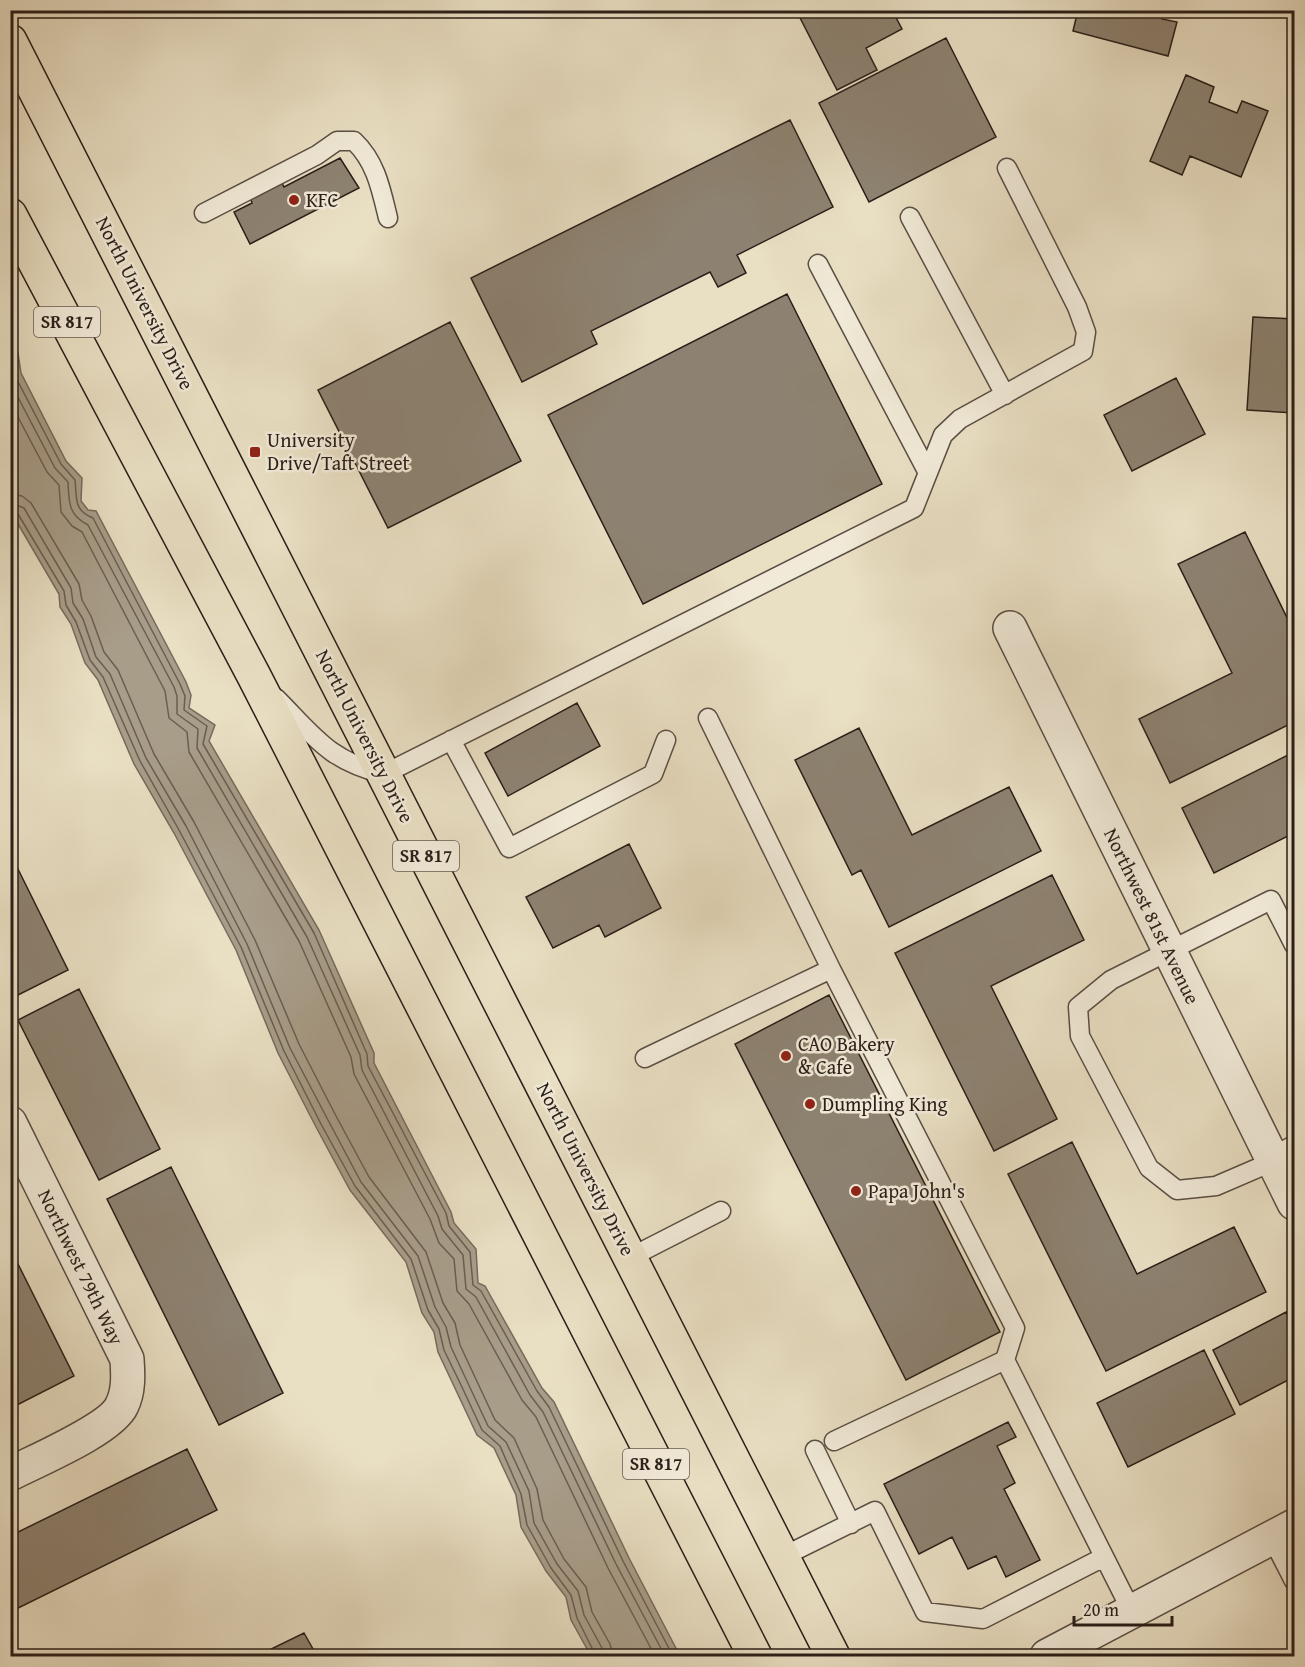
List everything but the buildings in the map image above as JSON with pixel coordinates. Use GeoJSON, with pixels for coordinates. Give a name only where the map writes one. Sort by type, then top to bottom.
{"type":"FeatureCollection","features":[{"type":"Feature","properties":{"kind":"main road","name":"North University Drive"},"geometry":{"type":"LineString","coordinates":[[10,41],[833,1656]]}},
{"type":"Feature","properties":{"kind":"main road","name":"SR 817"},"geometry":{"type":"LineString","coordinates":[[13,226],[254,676],[755,1656]]}},
{"type":"Feature","properties":{"kind":"street","name":"Northwest 81st Avenue"},"geometry":{"type":"LineString","coordinates":[[1010,628],[1169,949],[1280,1154],[1294,1203]]}},
{"type":"Feature","properties":{"kind":"street","name":"Northwest 79th Way"},"geometry":{"type":"LineString","coordinates":[[10,1474],[99,1429],[122,1407],[129,1380],[127,1359],[12,1129]]}},
{"type":"Feature","properties":{"kind":"street"},"geometry":{"type":"LineString","coordinates":[[1047,1656],[1283,1532]]}},
{"type":"Feature","properties":{"kind":"lane"},"geometry":{"type":"LineString","coordinates":[[204,213],[317,155],[337,141],[354,141],[368,155],[380,182],[388,218]]}},
{"type":"Feature","properties":{"kind":"lane"},"geometry":{"type":"LineString","coordinates":[[254,676],[331,754],[360,768],[384,774],[914,508],[943,435],[960,419],[1083,351],[1086,332],[1077,307],[1007,168]]}},
{"type":"Feature","properties":{"kind":"lane"},"geometry":{"type":"LineString","coordinates":[[910,217],[1005,395]]}},
{"type":"Feature","properties":{"kind":"lane"},"geometry":{"type":"LineString","coordinates":[[818,264],[927,471]]}},
{"type":"Feature","properties":{"kind":"lane"},"geometry":{"type":"LineString","coordinates":[[708,718],[831,969],[1015,1328],[1005,1360],[1132,1612]]}},
{"type":"Feature","properties":{"kind":"lane"},"geometry":{"type":"LineString","coordinates":[[452,740],[509,848],[653,774],[666,740]]}},
{"type":"Feature","properties":{"kind":"lane"},"geometry":{"type":"LineString","coordinates":[[1280,1154],[1216,1186],[1177,1190],[1149,1168],[1080,1036],[1078,1006],[1111,980],[1271,900],[1294,945]]}},
{"type":"Feature","properties":{"kind":"lane"},"geometry":{"type":"LineString","coordinates":[[645,1058],[831,969]]}},
{"type":"Feature","properties":{"kind":"lane"},"geometry":{"type":"LineString","coordinates":[[631,1257],[721,1211]]}},
{"type":"Feature","properties":{"kind":"lane"},"geometry":{"type":"LineString","coordinates":[[834,1441],[1005,1360]]}},
{"type":"Feature","properties":{"kind":"lane"},"geometry":{"type":"LineString","coordinates":[[815,1450],[851,1524]]}},
{"type":"Feature","properties":{"kind":"lane"},"geometry":{"type":"LineString","coordinates":[[782,1557],[875,1511],[925,1612],[983,1619],[1104,1557]]}},
{"type":"Feature","properties":{"kind":"lane"},"geometry":{"type":"LineString","coordinates":[[1283,1532],[1294,1581]]}},
{"type":"Feature","properties":{"kind":"water"},"geometry":{"type":"Polygon","coordinates":[[[11,351],[18,353],[21,373],[66,461],[82,478],[81,501],[88,510],[96,511],[186,682],[191,695],[189,708],[215,725],[209,741],[319,930],[374,1053],[374,1063],[451,1212],[454,1223],[476,1249],[478,1283],[485,1286],[542,1388],[554,1402],[629,1558],[680,1656],[591,1656],[571,1620],[566,1597],[546,1571],[521,1527],[516,1495],[494,1448],[477,1435],[438,1352],[434,1332],[422,1313],[406,1262],[350,1190],[278,1053],[236,950],[174,833],[134,764],[98,680],[85,663],[71,624],[60,607],[59,594],[11,512],[11,351]]]}},
{"type":"Feature","properties":{"kind":"place","name":"KFC"},"geometry":{"type":"Point","coordinates":[294,200]}},
{"type":"Feature","properties":{"kind":"place","name":"University Drive/Taft Street"},"geometry":{"type":"Point","coordinates":[255,452]}},
{"type":"Feature","properties":{"kind":"place","name":"CAO Bakery & Cafe"},"geometry":{"type":"Point","coordinates":[786,1056]}},
{"type":"Feature","properties":{"kind":"place","name":"Dumpling King"},"geometry":{"type":"Point","coordinates":[810,1104]}},
{"type":"Feature","properties":{"kind":"place","name":"Papa John's"},"geometry":{"type":"Point","coordinates":[856,1191]}}]}
